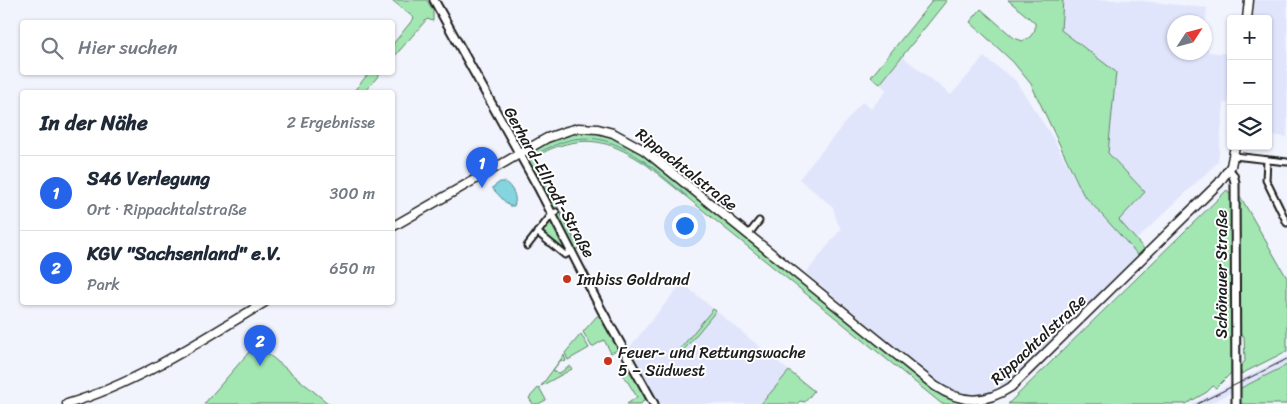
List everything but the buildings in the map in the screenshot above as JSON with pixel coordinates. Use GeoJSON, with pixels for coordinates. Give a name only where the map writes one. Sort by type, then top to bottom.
{"type":"FeatureCollection","features":[{"type":"Feature","properties":{"kind":"main road"},"geometry":{"type":"LineString","coordinates":[[1247,15],[1249,0]]}},
{"type":"Feature","properties":{"kind":"main road","name":"Rippachtalstraße"},"geometry":{"type":"LineString","coordinates":[[395,225],[547,138],[578,128],[598,129],[614,133],[644,150],[935,386],[957,398],[978,403],[995,397],[1011,387],[1229,170]]}},
{"type":"Feature","properties":{"kind":"main road"},"geometry":{"type":"LineString","coordinates":[[1229,170],[1235,150]]}},
{"type":"Feature","properties":{"kind":"main road"},"geometry":{"type":"LineString","coordinates":[[67,404],[110,389],[150,370],[261,305]]}},
{"type":"Feature","properties":{"kind":"street","name":"Gerhard-Ellrodt-Straße"},"geometry":{"type":"LineString","coordinates":[[434,0],[554,213],[601,309],[654,404]]}},
{"type":"Feature","properties":{"kind":"street"},"geometry":{"type":"LineString","coordinates":[[1234,156],[1287,162]]}},
{"type":"Feature","properties":{"kind":"street"},"geometry":{"type":"LineString","coordinates":[[1267,160],[1266,180],[1286,219]]}},
{"type":"Feature","properties":{"kind":"street","name":"Schönauer Straße"},"geometry":{"type":"LineString","coordinates":[[1229,170],[1235,182],[1236,404]]}},
{"type":"Feature","properties":{"kind":"street"},"geometry":{"type":"LineString","coordinates":[[527,246],[554,213]]}},
{"type":"Feature","properties":{"kind":"street"},"geometry":{"type":"LineString","coordinates":[[748,234],[759,221]]}},
{"type":"Feature","properties":{"kind":"street"},"geometry":{"type":"LineString","coordinates":[[538,232],[565,255],[572,251]]}},
{"type":"Feature","properties":{"kind":"shaded area"},"geometry":{"type":"Polygon","coordinates":[[[1063,0],[1133,0],[1207,8],[1206,15],[1167,15],[1167,60],[1212,60],[1212,52],[1227,54],[1227,103],[1224,103],[1218,162],[1136,240],[1119,220],[1144,191],[1108,153],[1116,72],[1061,30],[1063,0]]]}},
{"type":"Feature","properties":{"kind":"shaded area"},"geometry":{"type":"Polygon","coordinates":[[[1254,0],[1287,0],[1287,137],[1272,135],[1272,15],[1253,15],[1254,0]]]}},
{"type":"Feature","properties":{"kind":"shaded area"},"geometry":{"type":"Polygon","coordinates":[[[903,57],[951,95],[984,57],[1015,80],[1053,138],[1083,194],[1139,256],[1020,375],[1003,386],[976,396],[959,393],[944,387],[806,273],[841,229],[833,207],[799,179],[862,102],[871,109],[887,90],[880,84],[903,57]]]}},
{"type":"Feature","properties":{"kind":"shaded area"},"geometry":{"type":"Polygon","coordinates":[[[682,283],[789,371],[761,404],[659,404],[629,348],[682,283]]]}},
{"type":"Feature","properties":{"kind":"shaded area"},"geometry":{"type":"Polygon","coordinates":[[[1287,356],[1287,365],[1239,389],[1239,380],[1287,356]]]}},
{"type":"Feature","properties":{"kind":"shaded area"},"geometry":{"type":"Polygon","coordinates":[[[1233,383],[1234,391],[1209,404],[1191,404],[1233,383]]]}},
{"type":"Feature","properties":{"kind":"green space"},"geometry":{"type":"Polygon","coordinates":[[[392,0],[427,0],[433,11],[433,21],[427,19],[395,56],[395,42],[414,18],[392,0]]]}},
{"type":"Feature","properties":{"kind":"green space"},"geometry":{"type":"Polygon","coordinates":[[[933,0],[947,0],[880,84],[871,77],[933,0]]]}},
{"type":"Feature","properties":{"kind":"green space"},"geometry":{"type":"Polygon","coordinates":[[[1008,0],[1063,0],[1061,30],[1116,72],[1108,153],[1145,192],[1119,220],[1145,250],[1139,256],[1083,194],[1031,84],[1013,62],[970,22],[981,9],[1014,38],[1023,41],[1030,37],[1035,30],[1035,23],[1008,0]]]}},
{"type":"Feature","properties":{"kind":"green space"},"geometry":{"type":"Polygon","coordinates":[[[367,75],[379,75],[366,90],[355,90],[367,75]]]}},
{"type":"Feature","properties":{"kind":"green space"},"geometry":{"type":"Polygon","coordinates":[[[582,131],[608,136],[623,142],[646,156],[945,396],[964,404],[942,404],[647,165],[613,146],[591,141],[567,144],[545,152],[534,161],[579,248],[575,251],[550,207],[529,163],[534,150],[557,137],[582,131]]]}},
{"type":"Feature","properties":{"kind":"green space"},"geometry":{"type":"Polygon","coordinates":[[[1227,190],[1231,195],[1231,225],[1227,228],[1231,233],[1234,370],[1216,388],[1213,386],[1207,392],[1186,404],[1008,404],[1227,190]]]}},
{"type":"Feature","properties":{"kind":"green space"},"geometry":{"type":"Polygon","coordinates":[[[1240,196],[1287,278],[1287,351],[1241,374],[1240,367],[1245,361],[1244,336],[1238,334],[1237,197],[1240,196]]]}},
{"type":"Feature","properties":{"kind":"green space"},"geometry":{"type":"Polygon","coordinates":[[[549,220],[565,248],[562,251],[540,232],[549,220]]]}},
{"type":"Feature","properties":{"kind":"green space"},"geometry":{"type":"Polygon","coordinates":[[[713,309],[716,311],[678,357],[675,355],[713,309]]]}},
{"type":"Feature","properties":{"kind":"green space"},"geometry":{"type":"Polygon","coordinates":[[[597,316],[600,316],[619,349],[611,353],[604,340],[592,347],[583,332],[597,316]]]}},
{"type":"Feature","properties":{"kind":"green space"},"geometry":{"type":"Polygon","coordinates":[[[581,334],[589,348],[568,360],[565,353],[581,334]]]}},
{"type":"Feature","properties":{"kind":"green space"},"geometry":{"type":"Polygon","coordinates":[[[256,344],[329,404],[204,404],[256,344]]]}},
{"type":"Feature","properties":{"kind":"green space"},"geometry":{"type":"Polygon","coordinates":[[[564,355],[566,361],[561,360],[553,370],[558,374],[570,366],[572,369],[541,386],[564,355]]]}},
{"type":"Feature","properties":{"kind":"green space"},"geometry":{"type":"Polygon","coordinates":[[[1287,365],[1287,404],[1239,404],[1239,389],[1287,365]]]}},
{"type":"Feature","properties":{"kind":"green space"},"geometry":{"type":"Polygon","coordinates":[[[628,371],[632,372],[646,397],[641,404],[627,404],[637,397],[623,374],[628,371]]]}},
{"type":"Feature","properties":{"kind":"green space"},"geometry":{"type":"Polygon","coordinates":[[[789,371],[814,391],[805,402],[800,401],[797,404],[761,404],[789,371]]]}},
{"type":"Feature","properties":{"kind":"green space"},"geometry":{"type":"Polygon","coordinates":[[[539,387],[546,400],[533,404],[529,398],[539,387]]]}},
{"type":"Feature","properties":{"kind":"water"},"geometry":{"type":"Polygon","coordinates":[[[500,182],[505,182],[512,189],[515,196],[514,206],[509,206],[493,189],[500,182]]]}},
{"type":"Feature","properties":{"kind":"waterway"},"geometry":{"type":"LineString","coordinates":[[574,240],[533,159],[540,152],[555,145],[575,139],[593,138],[610,142],[642,160],[687,196]]}},
{"type":"Feature","properties":{"kind":"railway"},"geometry":{"type":"LineString","coordinates":[[1197,404],[1287,359]]}},
{"type":"Feature","properties":{"kind":"place","name":"S46 Verlegung"},"geometry":{"type":"Point","coordinates":[482,188]}},
{"type":"Feature","properties":{"kind":"place","name":"Imbiss Goldrand"},"geometry":{"type":"Point","coordinates":[567,279]}},
{"type":"Feature","properties":{"kind":"place","name":"Feuer- und Rettungswache 5 – Südwest"},"geometry":{"type":"Point","coordinates":[608,361]}},
{"type":"Feature","properties":{"kind":"place","name":"KGV \"Sachsenland\" e.V."},"geometry":{"type":"Point","coordinates":[260,366]}}]}
